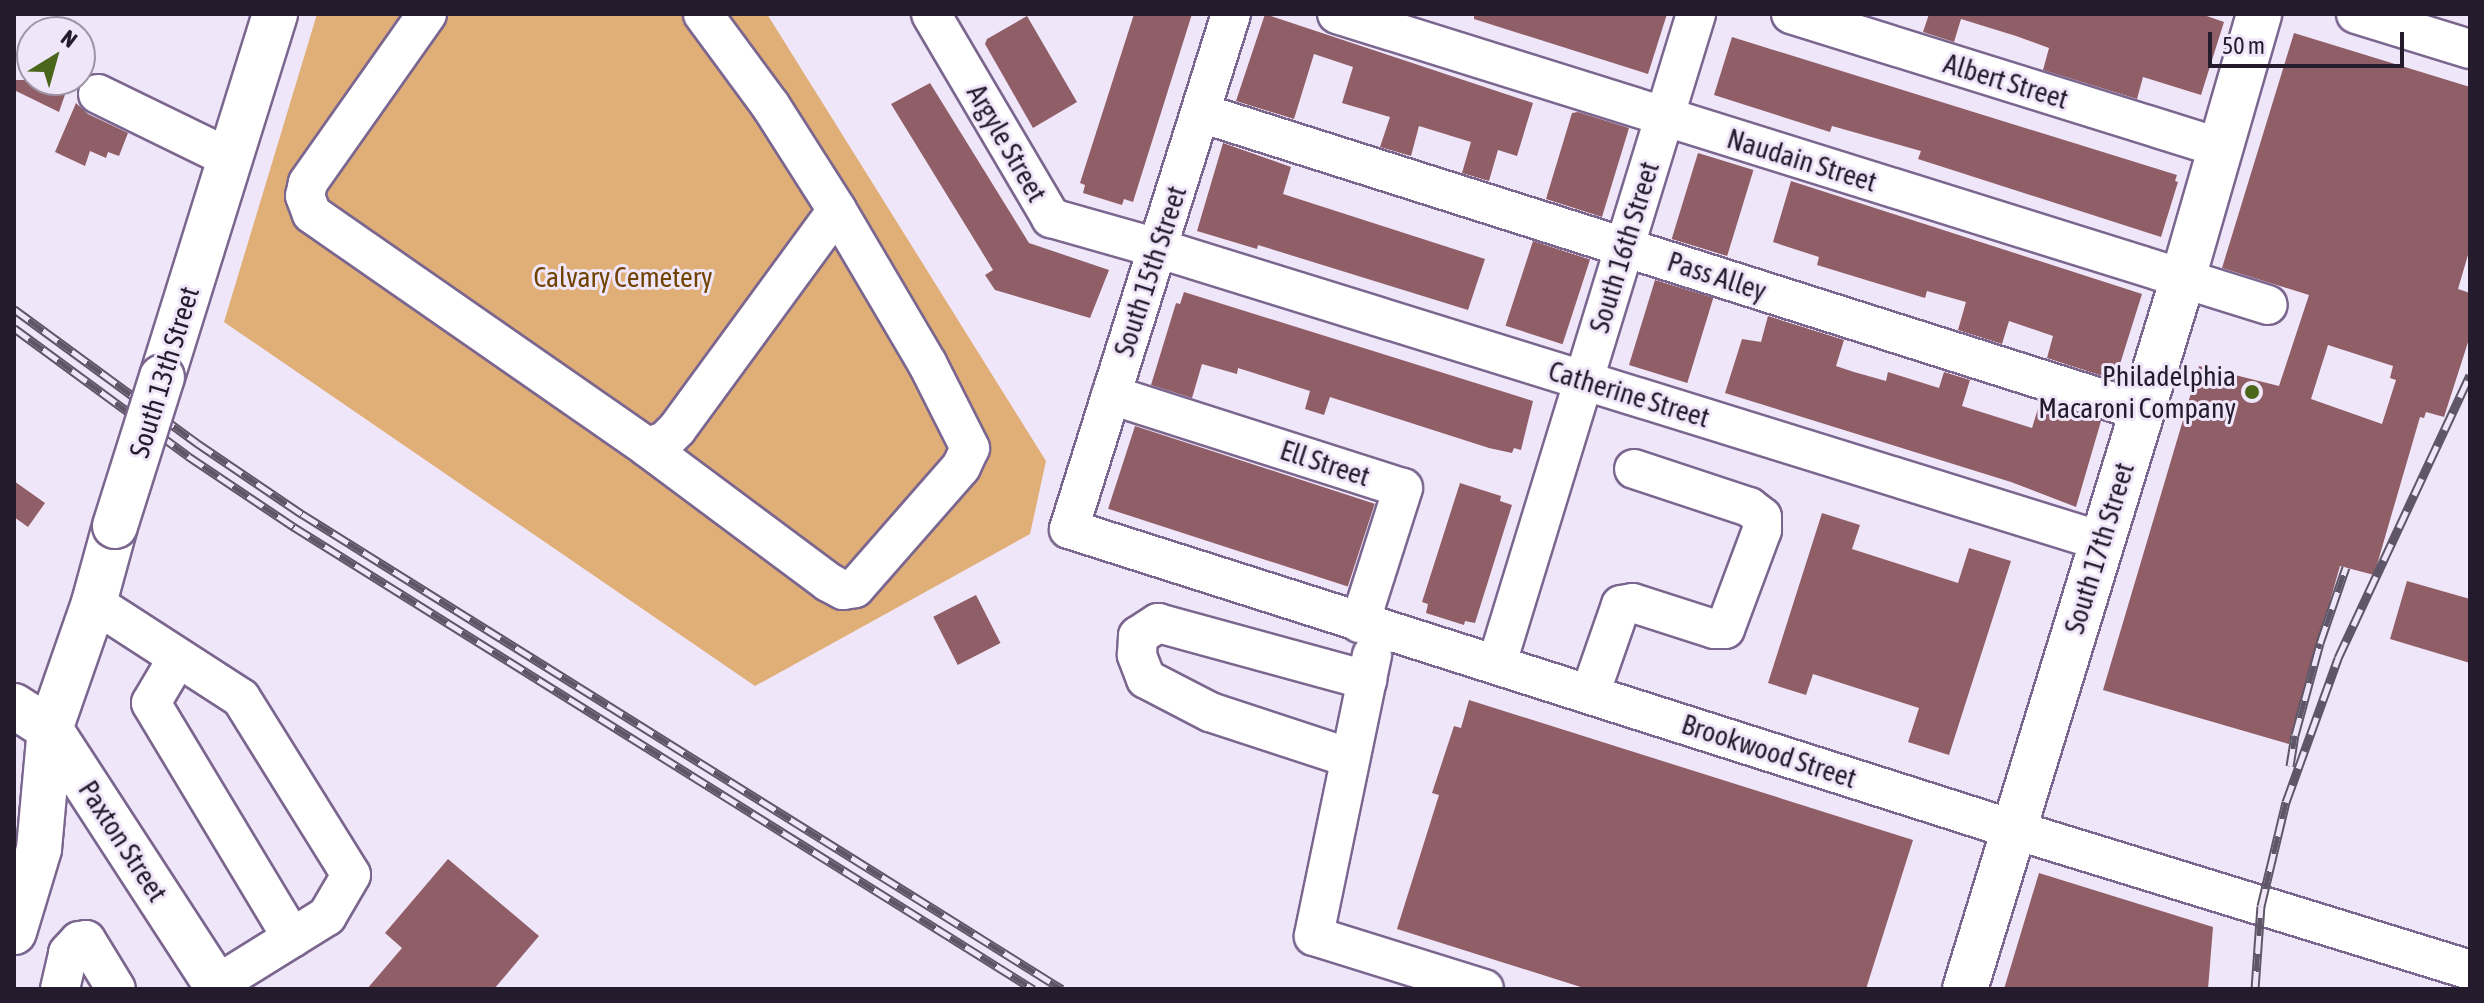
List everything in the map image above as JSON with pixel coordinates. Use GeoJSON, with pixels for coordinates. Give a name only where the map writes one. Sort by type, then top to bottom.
{"type":"FeatureCollection","features":[{"type":"Feature","properties":{"kind":"main road","name":"South 13th Street"},"geometry":{"type":"LineString","coordinates":[[14,824],[32,718],[94,603],[115,526],[275,14]]}},
{"type":"Feature","properties":{"kind":"main road","name":"South 17th Street"},"geometry":{"type":"LineString","coordinates":[[1965,989],[2183,278],[2259,14]]}},
{"type":"Feature","properties":{"kind":"main road","name":"South 13th Street"},"geometry":{"type":"LineString","coordinates":[[14,932],[39,849],[32,718]]}},
{"type":"Feature","properties":{"kind":"main road","name":"Paxton Street"},"geometry":{"type":"LineString","coordinates":[[32,718],[217,987]]}},
{"type":"Feature","properties":{"kind":"street"},"geometry":{"type":"LineString","coordinates":[[427,14],[308,183],[305,196],[308,209],[324,224],[647,447],[843,590],[860,584],[961,467],[970,453],[968,439],[837,210],[770,105],[703,14]]}},
{"type":"Feature","properties":{"kind":"street","name":"Argyle Street"},"geometry":{"type":"LineString","coordinates":[[931,14],[1051,218],[1157,248]]}},
{"type":"Feature","properties":{"kind":"street","name":"South 15th Street"},"geometry":{"type":"LineString","coordinates":[[1069,529],[1231,14]]}},
{"type":"Feature","properties":{"kind":"street","name":"Naudain Street"},"geometry":{"type":"LineString","coordinates":[[1337,14],[2268,305]]}},
{"type":"Feature","properties":{"kind":"street","name":"South 16th Street"},"geometry":{"type":"LineString","coordinates":[[1497,663],[1696,14]]}},
{"type":"Feature","properties":{"kind":"street","name":"Albert Street"},"geometry":{"type":"LineString","coordinates":[[1791,14],[2220,148]]}},
{"type":"Feature","properties":{"kind":"street"},"geometry":{"type":"LineString","coordinates":[[2356,14],[2424,24],[2470,49]]}},
{"type":"Feature","properties":{"kind":"street"},"geometry":{"type":"LineString","coordinates":[[98,94],[231,159]]}},
{"type":"Feature","properties":{"kind":"street","name":"Pass Alley"},"geometry":{"type":"LineString","coordinates":[[1201,113],[2141,411]]}},
{"type":"Feature","properties":{"kind":"street"},"geometry":{"type":"LineString","coordinates":[[647,447],[665,441],[677,429],[837,210]]}},
{"type":"Feature","properties":{"kind":"street","name":"Catherine Street"},"geometry":{"type":"LineString","coordinates":[[1157,248],[2101,541]]}},
{"type":"Feature","properties":{"kind":"street","name":"Ell Street"},"geometry":{"type":"LineString","coordinates":[[1111,395],[1403,488],[1369,626]]}},
{"type":"Feature","properties":{"kind":"street"},"geometry":{"type":"LineString","coordinates":[[1590,694],[1621,605],[1633,603],[1714,629],[1725,629],[1762,530],[1762,517],[1749,507],[1634,469]]}},
{"type":"Feature","properties":{"kind":"street","name":"Brookwood Street"},"geometry":{"type":"LineString","coordinates":[[1069,529],[2012,829],[2470,970]]}},
{"type":"Feature","properties":{"kind":"street"},"geometry":{"type":"LineString","coordinates":[[94,603],[241,698],[351,875],[327,916],[217,987]]}},
{"type":"Feature","properties":{"kind":"street"},"geometry":{"type":"LineString","coordinates":[[1350,758],[1210,712],[1146,679],[1137,655],[1138,636],[1158,623],[1367,680]]}},
{"type":"Feature","properties":{"kind":"street"},"geometry":{"type":"LineString","coordinates":[[1369,626],[1367,680],[1314,936],[1484,989]]}},
{"type":"Feature","properties":{"kind":"street"},"geometry":{"type":"LineString","coordinates":[[177,659],[151,703],[292,938]]}},
{"type":"Feature","properties":{"kind":"street"},"geometry":{"type":"LineString","coordinates":[[60,989],[68,953],[79,941],[86,940],[116,989]]}},
{"type":"Feature","properties":{"kind":"green space","name":"Calvary Cemetery"},"geometry":{"type":"Polygon","coordinates":[[[317,14],[767,14],[1046,461],[1030,534],[755,686],[224,322],[317,14]]]}},
{"type":"Feature","properties":{"kind":"building"},"geometry":{"type":"Polygon","coordinates":[[[1134,14],[1192,14],[1133,202],[1124,199],[1122,205],[1083,193],[1085,185],[1080,183],[1134,14]]]}},
{"type":"Feature","properties":{"kind":"building"},"geometry":{"type":"Polygon","coordinates":[[[1265,14],[1533,103],[1517,156],[1498,150],[1489,181],[1462,173],[1471,142],[1419,126],[1411,156],[1380,147],[1390,117],[1342,103],[1353,67],[1314,54],[1294,119],[1236,101],[1265,14]]]}},
{"type":"Feature","properties":{"kind":"building"},"geometry":{"type":"Polygon","coordinates":[[[1474,14],[1667,14],[1648,74],[1474,19],[1474,14]]]}},
{"type":"Feature","properties":{"kind":"building"},"geometry":{"type":"Polygon","coordinates":[[[1929,14],[2201,14],[2224,22],[2201,95],[2143,77],[2137,99],[2043,70],[2049,48],[2016,36],[1961,19],[1954,42],[1923,32],[1929,14]]]}},
{"type":"Feature","properties":{"kind":"building"},"geometry":{"type":"Polygon","coordinates":[[[1027,16],[1077,102],[1033,128],[985,44],[987,39],[1027,16]]]}},
{"type":"Feature","properties":{"kind":"building","name":"Philadelphia Macaroni Company"},"geometry":{"type":"Polygon","coordinates":[[[2294,33],[2470,87],[2470,248],[2458,289],[2470,293],[2470,336],[2444,417],[2426,412],[2424,418],[2420,417],[2374,575],[2340,566],[2289,744],[2103,690],[2199,366],[2279,386],[2309,295],[2222,268],[2294,33]],[[2328,345],[2311,399],[2382,424],[2396,380],[2390,378],[2393,366],[2328,345]]]}},
{"type":"Feature","properties":{"kind":"building"},"geometry":{"type":"Polygon","coordinates":[[[1732,37],[2177,175],[2175,181],[2178,182],[2161,237],[1918,159],[1921,151],[1832,126],[1830,132],[1714,95],[1732,37]]]}},
{"type":"Feature","properties":{"kind":"building"},"geometry":{"type":"Polygon","coordinates":[[[930,83],[1029,243],[1109,270],[1090,318],[995,290],[985,275],[993,270],[891,104],[930,83]]]}},
{"type":"Feature","properties":{"kind":"building"},"geometry":{"type":"Polygon","coordinates":[[[26,96],[64,96],[59,112],[26,96]]]}},
{"type":"Feature","properties":{"kind":"building"},"geometry":{"type":"Polygon","coordinates":[[[76,103],[88,114],[128,133],[119,156],[108,152],[106,158],[90,151],[85,166],[55,152],[76,103]]]}},
{"type":"Feature","properties":{"kind":"building"},"geometry":{"type":"Polygon","coordinates":[[[1578,112],[1629,128],[1602,217],[1546,199],[1572,113],[1578,112]]]}},
{"type":"Feature","properties":{"kind":"building"},"geometry":{"type":"Polygon","coordinates":[[[1223,143],[1291,167],[1283,194],[1485,259],[1468,310],[1258,245],[1257,249],[1197,231],[1223,143]]]}},
{"type":"Feature","properties":{"kind":"building"},"geometry":{"type":"Polygon","coordinates":[[[1698,153],[1753,170],[1727,256],[1672,239],[1698,153]]]}},
{"type":"Feature","properties":{"kind":"building"},"geometry":{"type":"Polygon","coordinates":[[[1791,181],[2142,294],[2115,380],[2047,358],[2053,336],[2009,321],[2002,344],[1958,330],[1966,302],[1927,291],[1925,298],[1817,265],[1819,257],[1773,242],[1791,181]]]}},
{"type":"Feature","properties":{"kind":"building"},"geometry":{"type":"Polygon","coordinates":[[[1533,241],[1590,260],[1563,344],[1505,326],[1533,241]]]}},
{"type":"Feature","properties":{"kind":"building"},"geometry":{"type":"Polygon","coordinates":[[[1655,280],[1713,298],[1687,383],[1629,365],[1655,280]]]}},
{"type":"Feature","properties":{"kind":"building"},"geometry":{"type":"Polygon","coordinates":[[[1184,292],[1533,401],[1521,450],[1514,448],[1512,453],[1489,448],[1330,397],[1324,415],[1305,409],[1310,391],[1238,368],[1237,374],[1202,364],[1192,398],[1151,385],[1176,303],[1180,304],[1184,292]]]}},
{"type":"Feature","properties":{"kind":"building"},"geometry":{"type":"Polygon","coordinates":[[[1768,316],[1844,340],[1836,366],[1854,372],[1886,381],[1888,372],[1939,388],[1944,372],[1970,380],[1962,406],[2032,428],[2040,402],[2101,421],[2076,507],[2011,482],[1725,393],[1742,339],[1761,342],[1768,316]]]}},
{"type":"Feature","properties":{"kind":"building"},"geometry":{"type":"Polygon","coordinates":[[[1135,426],[1375,504],[1348,587],[1108,509],[1135,426]]]}},
{"type":"Feature","properties":{"kind":"building"},"geometry":{"type":"Polygon","coordinates":[[[14,481],[45,503],[28,527],[14,517],[14,481]]]}},
{"type":"Feature","properties":{"kind":"building"},"geometry":{"type":"Polygon","coordinates":[[[1460,483],[1501,496],[1500,501],[1512,505],[1475,623],[1465,621],[1464,625],[1426,613],[1428,604],[1422,602],[1460,483]]]}},
{"type":"Feature","properties":{"kind":"building"},"geometry":{"type":"Polygon","coordinates":[[[1822,513],[1860,525],[1852,549],[1958,583],[1969,548],[2011,561],[1949,755],[1908,742],[1919,708],[1813,674],[1806,695],[1768,683],[1822,513]]]}},
{"type":"Feature","properties":{"kind":"building"},"geometry":{"type":"Polygon","coordinates":[[[2407,581],[2470,599],[2470,663],[2390,639],[2407,581]]]}},
{"type":"Feature","properties":{"kind":"building"},"geometry":{"type":"Polygon","coordinates":[[[976,595],[1001,643],[958,665],[933,617],[976,595]]]}},
{"type":"Feature","properties":{"kind":"building"},"geometry":{"type":"Polygon","coordinates":[[[1469,700],[1913,840],[1866,989],[1587,989],[1397,929],[1439,795],[1432,793],[1454,726],[1461,728],[1469,700]]]}},
{"type":"Feature","properties":{"kind":"building"},"geometry":{"type":"Polygon","coordinates":[[[448,859],[539,936],[494,989],[367,989],[402,948],[385,933],[448,859]]]}},
{"type":"Feature","properties":{"kind":"building"},"geometry":{"type":"Polygon","coordinates":[[[2039,873],[2213,927],[2208,989],[2004,989],[2039,873]]]}},
{"type":"Feature","properties":{"kind":"railway"},"geometry":{"type":"LineString","coordinates":[[14,309],[197,443],[302,514],[1062,989]]}},
{"type":"Feature","properties":{"kind":"railway"},"geometry":{"type":"LineString","coordinates":[[14,328],[188,456],[294,527],[1033,989]]}},
{"type":"Feature","properties":{"kind":"railway"},"geometry":{"type":"LineString","coordinates":[[2255,989],[2261,906],[2286,802],[2338,658],[2470,375]]}},
{"type":"Feature","properties":{"kind":"railway"},"geometry":{"type":"LineString","coordinates":[[2290,766],[2295,735],[2320,643],[2346,567]]}},
{"type":"Feature","properties":{"kind":"place","name":"Philadelphia Macaroni Company"},"geometry":{"type":"Point","coordinates":[2252,392]}}]}
